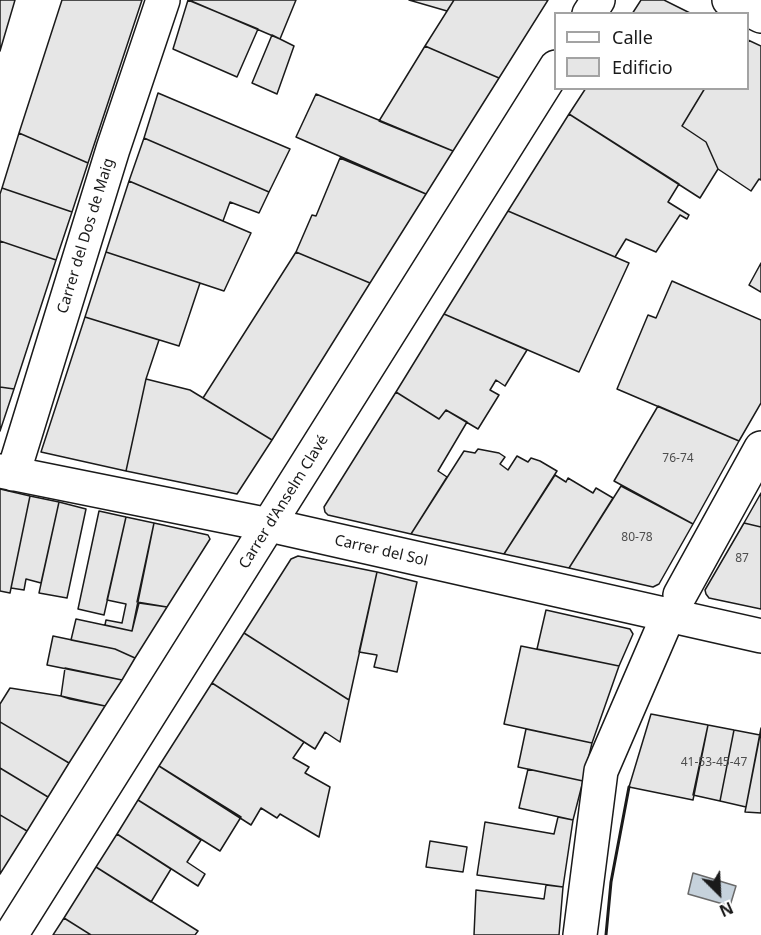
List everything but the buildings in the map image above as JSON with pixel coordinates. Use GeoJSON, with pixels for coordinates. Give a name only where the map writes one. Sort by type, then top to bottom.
{"type":"FeatureCollection","features":[{"type":"Feature","properties":{"kind":"street","name":"Carrer del Dos de Maig"},"geometry":{"type":"LineString","coordinates":[[6,472],[163,0]]}},
{"type":"Feature","properties":{"kind":"street"},"geometry":{"type":"LineString","coordinates":[[729,0],[761,16]]}},
{"type":"Feature","properties":{"kind":"street","name":"Carrer d'Anselm Clavé"},"geometry":{"type":"LineString","coordinates":[[10,935],[554,69]]}},
{"type":"Feature","properties":{"kind":"street"},"geometry":{"type":"LineString","coordinates":[[580,935],[601,771],[674,605],[761,448]]}},
{"type":"Feature","properties":{"kind":"street","name":"Carrer del Sol"},"geometry":{"type":"LineString","coordinates":[[6,472],[674,605],[761,636]]}},
{"type":"Feature","properties":{"kind":"shaded area"},"geometry":{"type":"Polygon","coordinates":[[[693,873],[736,886],[730,906],[688,894],[693,873]]]}},
{"type":"Feature","properties":{"kind":"wall"},"geometry":{"type":"LineString","coordinates":[[606,935],[611,882],[629,787]]}}]}
